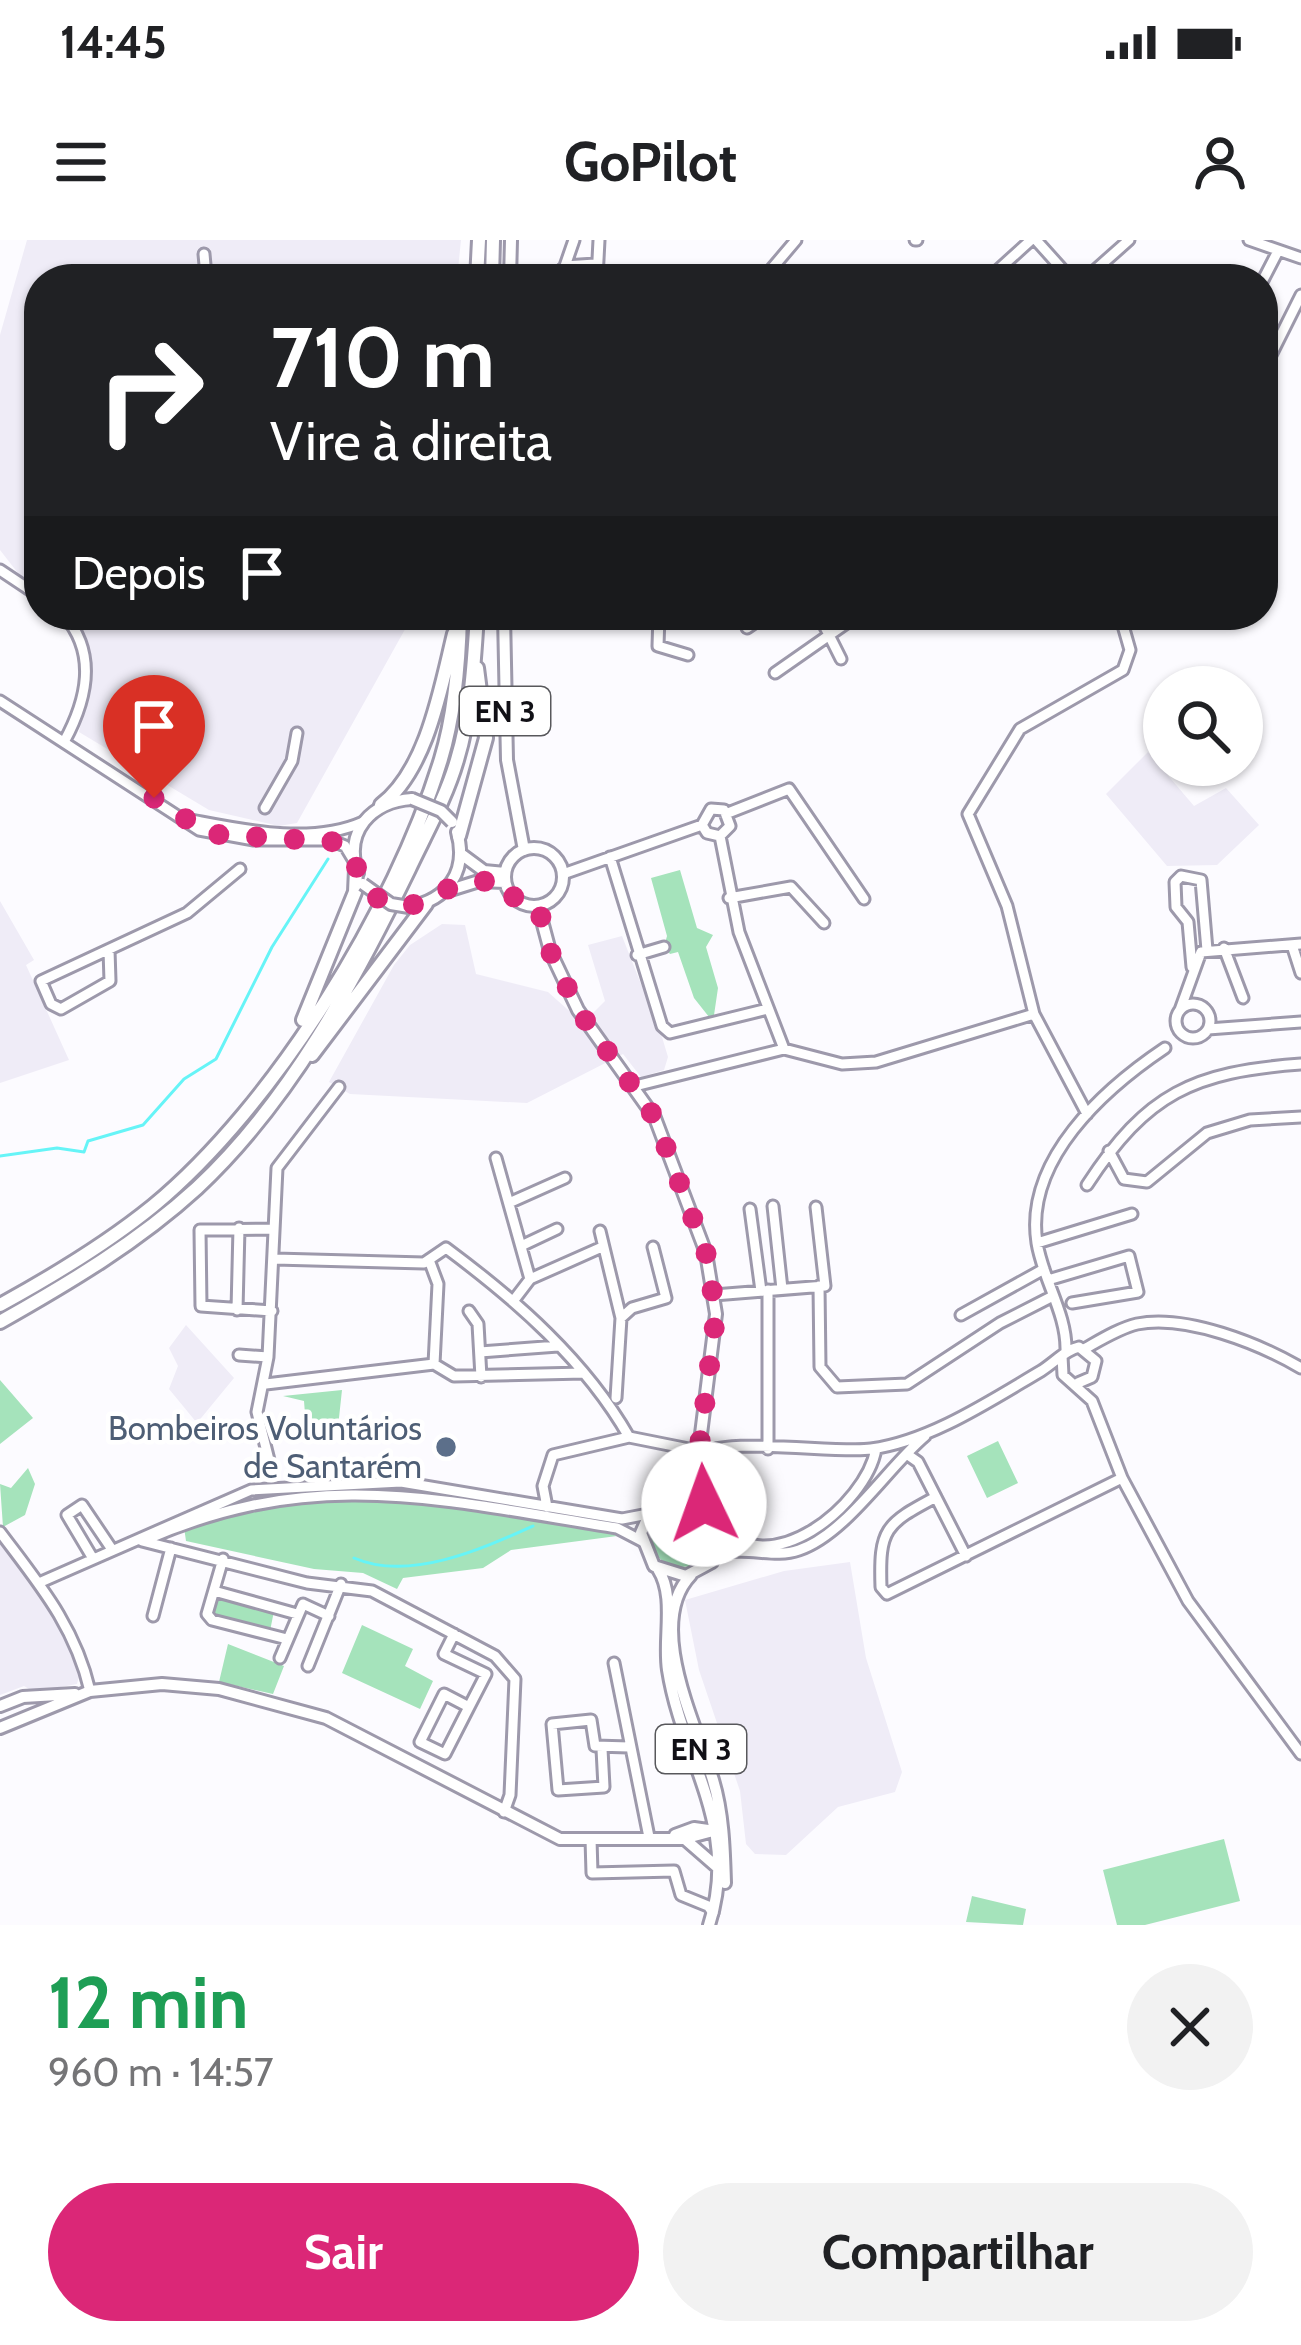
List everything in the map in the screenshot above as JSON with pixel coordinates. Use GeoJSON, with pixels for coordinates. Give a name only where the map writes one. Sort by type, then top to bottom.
{"type":"FeatureCollection","features":[{"type":"Feature","properties":{"kind":"highway"},"geometry":{"type":"LineString","coordinates":[[381,805],[397,794],[417,755],[454,630]]}},
{"type":"Feature","properties":{"kind":"highway"},"geometry":{"type":"LineString","coordinates":[[0,1305],[69,1267],[152,1207],[228,1132],[290,1055],[371,917],[442,758],[457,683],[459,630]]}},
{"type":"Feature","properties":{"kind":"highway"},"geometry":{"type":"LineString","coordinates":[[294,1073],[380,929],[448,790],[465,729],[476,630]]}},
{"type":"Feature","properties":{"kind":"highway"},"geometry":{"type":"LineString","coordinates":[[459,836],[486,738],[475,648]]}},
{"type":"Feature","properties":{"kind":"highway"},"geometry":{"type":"LineString","coordinates":[[290,1055],[355,892],[355,865]]}},
{"type":"Feature","properties":{"kind":"highway"},"geometry":{"type":"LineString","coordinates":[[0,1322],[80,1276],[155,1223],[237,1146],[322,1044],[426,904]]}},
{"type":"Feature","properties":{"kind":"main road","name":"EN 3"},"geometry":{"type":"LineString","coordinates":[[504,630],[507,760],[524,850]]}},
{"type":"Feature","properties":{"kind":"main road"},"geometry":{"type":"LineString","coordinates":[[440,896],[451,885],[461,854],[452,822],[441,811],[412,799],[381,805],[363,822],[355,865],[363,884],[391,904],[426,904],[440,896],[457,885],[505,878],[524,850],[546,851],[563,874],[558,893],[538,906],[515,899],[505,878],[484,871],[461,854]]}},
{"type":"Feature","properties":{"kind":"main road"},"geometry":{"type":"LineString","coordinates":[[538,906],[550,951],[578,1010],[635,1086],[675,1163],[701,1236],[714,1295],[715,1330],[696,1454],[697,1489],[718,1521],[721,1539],[715,1557],[692,1575],[658,1569]]}},
{"type":"Feature","properties":{"kind":"main road"},"geometry":{"type":"LineString","coordinates":[[642,1541],[648,1514],[675,1497],[696,1454]]}},
{"type":"Feature","properties":{"kind":"main road"},"geometry":{"type":"LineString","coordinates":[[675,1497],[703,1503]]}},
{"type":"Feature","properties":{"kind":"main road","name":"EN 3"},"geometry":{"type":"LineString","coordinates":[[642,1541],[667,1590],[667,1664],[674,1700],[710,1798],[717,1831],[719,1895],[711,1921]]}},
{"type":"Feature","properties":{"kind":"main road","name":"EN 3"},"geometry":{"type":"LineString","coordinates":[[692,1575],[677,1596],[675,1653],[689,1716],[714,1783],[725,1897],[711,1921]]}},
{"type":"Feature","properties":{"kind":"main road"},"geometry":{"type":"LineString","coordinates":[[0,1706],[23,1697],[178,1685],[293,1707],[378,1742],[560,1838],[678,1838],[717,1831]]}},
{"type":"Feature","properties":{"kind":"main road"},"geometry":{"type":"LineString","coordinates":[[0,1729],[84,1692]]}},
{"type":"Feature","properties":{"kind":"main road"},"geometry":{"type":"LineString","coordinates":[[23,1697],[31,1716]]}},
{"type":"Feature","properties":{"kind":"main road"},"geometry":{"type":"LineString","coordinates":[[678,1838],[694,1828],[710,1798]]}},
{"type":"Feature","properties":{"kind":"main road"},"geometry":{"type":"LineString","coordinates":[[694,1828],[717,1831]]}},
{"type":"Feature","properties":{"kind":"main road"},"geometry":{"type":"LineString","coordinates":[[678,1838],[717,1867]]}},
{"type":"Feature","properties":{"kind":"street"},"geometry":{"type":"LineString","coordinates":[[595,264],[599,240]]}},
{"type":"Feature","properties":{"kind":"street"},"geometry":{"type":"LineString","coordinates":[[776,264],[796,240]]}},
{"type":"Feature","properties":{"kind":"street"},"geometry":{"type":"LineString","coordinates":[[1005,264],[1033,240],[1056,264]]}},
{"type":"Feature","properties":{"kind":"street"},"geometry":{"type":"LineString","coordinates":[[1102,264],[1129,240]]}},
{"type":"Feature","properties":{"kind":"street"},"geometry":{"type":"LineString","coordinates":[[1249,240],[1301,258]]}},
{"type":"Feature","properties":{"kind":"street"},"geometry":{"type":"LineString","coordinates":[[1271,264],[1278,250]]}},
{"type":"Feature","properties":{"kind":"street"},"geometry":{"type":"LineString","coordinates":[[1278,341],[1301,295]]}},
{"type":"Feature","properties":{"kind":"street"},"geometry":{"type":"LineString","coordinates":[[64,742],[80,710],[87,678],[84,646],[74,630]]}},
{"type":"Feature","properties":{"kind":"street"},"geometry":{"type":"LineString","coordinates":[[658,630],[658,646],[688,655]]}},
{"type":"Feature","properties":{"kind":"street"},"geometry":{"type":"LineString","coordinates":[[827,630],[842,659]]}},
{"type":"Feature","properties":{"kind":"street"},"geometry":{"type":"LineString","coordinates":[[775,673],[837,630]]}},
{"type":"Feature","properties":{"kind":"street"},"geometry":{"type":"LineString","coordinates":[[1087,1114],[1034,1014],[1007,906],[968,814],[1019,729],[1123,670],[1130,650],[1124,630]]}},
{"type":"Feature","properties":{"kind":"street"},"geometry":{"type":"LineString","coordinates":[[0,701],[209,834],[306,836],[346,830],[363,822]]}},
{"type":"Feature","properties":{"kind":"street"},"geometry":{"type":"LineString","coordinates":[[265,808],[292,761],[297,733]]}},
{"type":"Feature","properties":{"kind":"street"},"geometry":{"type":"LineString","coordinates":[[563,874],[702,825],[711,808],[728,813],[789,789],[864,899]]}},
{"type":"Feature","properties":{"kind":"street"},"geometry":{"type":"LineString","coordinates":[[720,836],[730,826],[728,813]]}},
{"type":"Feature","properties":{"kind":"street"},"geometry":{"type":"LineString","coordinates":[[702,825],[707,833],[720,836]]}},
{"type":"Feature","properties":{"kind":"street"},"geometry":{"type":"LineString","coordinates":[[306,836],[338,842],[355,865]]}},
{"type":"Feature","properties":{"kind":"street"},"geometry":{"type":"LineString","coordinates":[[720,836],[729,898],[784,1049]]}},
{"type":"Feature","properties":{"kind":"street"},"geometry":{"type":"LineString","coordinates":[[610,857],[637,955],[670,1033],[768,1009]]}},
{"type":"Feature","properties":{"kind":"street"},"geometry":{"type":"LineString","coordinates":[[109,950],[110,981],[62,1009],[51,1004],[41,981],[187,913],[240,869]]}},
{"type":"Feature","properties":{"kind":"street"},"geometry":{"type":"LineString","coordinates":[[1207,950],[1201,880],[1181,876],[1175,882],[1176,907],[1184,917],[1192,967],[1190,991],[1176,1026],[1183,1035],[1194,1038],[1208,1029],[1301,1022]]}},
{"type":"Feature","properties":{"kind":"street"},"geometry":{"type":"LineString","coordinates":[[729,898],[791,887],[824,923]]}},
{"type":"Feature","properties":{"kind":"street"},"geometry":{"type":"LineString","coordinates":[[1184,917],[1202,913]]}},
{"type":"Feature","properties":{"kind":"street"},"geometry":{"type":"LineString","coordinates":[[1192,967],[1207,950],[1296,945],[1301,973]]}},
{"type":"Feature","properties":{"kind":"street"},"geometry":{"type":"LineString","coordinates":[[637,955],[664,947]]}},
{"type":"Feature","properties":{"kind":"street"},"geometry":{"type":"LineString","coordinates":[[1223,948],[1243,998]]}},
{"type":"Feature","properties":{"kind":"street"},"geometry":{"type":"LineString","coordinates":[[1190,991],[1203,1009],[1229,1028]]}},
{"type":"Feature","properties":{"kind":"street"},"geometry":{"type":"LineString","coordinates":[[1180,1010],[1203,1009]]}},
{"type":"Feature","properties":{"kind":"street"},"geometry":{"type":"LineString","coordinates":[[1203,1009],[1208,1029]]}},
{"type":"Feature","properties":{"kind":"street"},"geometry":{"type":"LineString","coordinates":[[635,1086],[784,1049],[862,1065],[1034,1014]]}},
{"type":"Feature","properties":{"kind":"street"},"geometry":{"type":"LineString","coordinates":[[1064,1375],[1066,1332],[1037,1243],[1045,1181],[1087,1114],[1134,1069],[1165,1048]]}},
{"type":"Feature","properties":{"kind":"street"},"geometry":{"type":"LineString","coordinates":[[1087,1185],[1109,1151],[1150,1106],[1181,1087],[1215,1075],[1301,1064]]}},
{"type":"Feature","properties":{"kind":"street"},"geometry":{"type":"LineString","coordinates":[[269,1460],[257,1412],[266,1384],[272,1311],[277,1168],[339,1088]]}},
{"type":"Feature","properties":{"kind":"street"},"geometry":{"type":"LineString","coordinates":[[1109,1151],[1124,1179],[1147,1182],[1207,1133],[1250,1120],[1301,1117]]}},
{"type":"Feature","properties":{"kind":"street"},"geometry":{"type":"LineString","coordinates":[[496,1158],[530,1280]]}},
{"type":"Feature","properties":{"kind":"street"},"geometry":{"type":"LineString","coordinates":[[508,1203],[565,1178]]}},
{"type":"Feature","properties":{"kind":"street"},"geometry":{"type":"LineString","coordinates":[[773,1207],[782,1289]]}},
{"type":"Feature","properties":{"kind":"street"},"geometry":{"type":"LineString","coordinates":[[714,1295],[825,1286],[816,1207]]}},
{"type":"Feature","properties":{"kind":"street"},"geometry":{"type":"LineString","coordinates":[[750,1209],[764,1290],[768,1449]]}},
{"type":"Feature","properties":{"kind":"street"},"geometry":{"type":"LineString","coordinates":[[1037,1243],[1132,1214]]}},
{"type":"Feature","properties":{"kind":"street"},"geometry":{"type":"LineString","coordinates":[[237,1310],[238,1228]]}},
{"type":"Feature","properties":{"kind":"street"},"geometry":{"type":"LineString","coordinates":[[272,1311],[201,1306],[200,1230],[274,1229]]}},
{"type":"Feature","properties":{"kind":"street"},"geometry":{"type":"LineString","coordinates":[[520,1246],[557,1229]]}},
{"type":"Feature","properties":{"kind":"street"},"geometry":{"type":"LineString","coordinates":[[600,1231],[621,1318],[616,1399]]}},
{"type":"Feature","properties":{"kind":"street"},"geometry":{"type":"LineString","coordinates":[[514,1300],[530,1280],[602,1247]]}},
{"type":"Feature","properties":{"kind":"street"},"geometry":{"type":"LineString","coordinates":[[621,1318],[632,1308],[666,1298],[653,1247]]}},
{"type":"Feature","properties":{"kind":"street"},"geometry":{"type":"LineString","coordinates":[[275,1259],[429,1260],[446,1248],[514,1300],[584,1373],[629,1437]]}},
{"type":"Feature","properties":{"kind":"street"},"geometry":{"type":"LineString","coordinates":[[961,1315],[1046,1274],[1129,1256],[1138,1292],[1072,1303]]}},
{"type":"Feature","properties":{"kind":"street"},"geometry":{"type":"LineString","coordinates":[[429,1260],[438,1284],[434,1364]]}},
{"type":"Feature","properties":{"kind":"street"},"geometry":{"type":"LineString","coordinates":[[819,1286],[820,1367],[837,1387],[856,1388],[907,1384],[1000,1323],[1053,1297]]}},
{"type":"Feature","properties":{"kind":"street"},"geometry":{"type":"LineString","coordinates":[[469,1310],[478,1324],[481,1377]]}},
{"type":"Feature","properties":{"kind":"street"},"geometry":{"type":"LineString","coordinates":[[532,1505],[553,1455],[629,1437],[696,1454],[724,1444],[768,1449],[880,1447],[929,1432],[1064,1354],[1086,1351],[1133,1325],[1166,1323],[1265,1351],[1301,1368]]}},
{"type":"Feature","properties":{"kind":"street"},"geometry":{"type":"LineString","coordinates":[[1066,1332],[1086,1351],[1092,1401]]}},
{"type":"Feature","properties":{"kind":"street"},"geometry":{"type":"LineString","coordinates":[[479,1352],[558,1346]]}},
{"type":"Feature","properties":{"kind":"street"},"geometry":{"type":"LineString","coordinates":[[239,1355],[268,1357]]}},
{"type":"Feature","properties":{"kind":"street"},"geometry":{"type":"LineString","coordinates":[[266,1384],[434,1364],[454,1376],[584,1373]]}},
{"type":"Feature","properties":{"kind":"street"},"geometry":{"type":"LineString","coordinates":[[1041,1371],[1078,1383],[1092,1401],[1122,1478],[1188,1601],[1301,1754]]}},
{"type":"Feature","properties":{"kind":"street"},"geometry":{"type":"LineString","coordinates":[[1078,1383],[1092,1377]]}},
{"type":"Feature","properties":{"kind":"street"},"geometry":{"type":"LineString","coordinates":[[929,1432],[918,1442],[917,1463],[966,1556]]}},
{"type":"Feature","properties":{"kind":"street"},"geometry":{"type":"LineString","coordinates":[[880,1447],[898,1456],[897,1470]]}},
{"type":"Feature","properties":{"kind":"street"},"geometry":{"type":"LineString","coordinates":[[718,1521],[733,1539],[790,1544],[862,1485],[880,1447]]}},
{"type":"Feature","properties":{"kind":"street"},"geometry":{"type":"LineString","coordinates":[[715,1557],[731,1550],[781,1555],[811,1545],[897,1470],[917,1463]]}},
{"type":"Feature","properties":{"kind":"street"},"geometry":{"type":"LineString","coordinates":[[897,1470],[917,1463]]}},
{"type":"Feature","properties":{"kind":"street"},"geometry":{"type":"LineString","coordinates":[[936,1497],[896,1519],[882,1538],[880,1587],[895,1595],[1122,1478]]}},
{"type":"Feature","properties":{"kind":"street"},"geometry":{"type":"LineString","coordinates":[[41,1582],[251,1490],[401,1482],[622,1519],[648,1514]]}},
{"type":"Feature","properties":{"kind":"street"},"geometry":{"type":"LineString","coordinates":[[543,1486],[547,1507]]}},
{"type":"Feature","properties":{"kind":"street"},"geometry":{"type":"LineString","coordinates":[[116,1546],[280,1498],[397,1494],[616,1528],[642,1541]]}},
{"type":"Feature","properties":{"kind":"street"},"geometry":{"type":"LineString","coordinates":[[92,1557],[67,1515],[82,1505],[116,1546]]}},
{"type":"Feature","properties":{"kind":"street"},"geometry":{"type":"LineString","coordinates":[[184,1523],[178,1537],[190,1551]]}},
{"type":"Feature","properties":{"kind":"street"},"geometry":{"type":"LineString","coordinates":[[0,1532],[41,1582],[78,1648],[84,1692]]}},
{"type":"Feature","properties":{"kind":"street"},"geometry":{"type":"LineString","coordinates":[[142,1541],[307,1583],[372,1591],[504,1662],[515,1679],[510,1795],[504,1812]]}},
{"type":"Feature","properties":{"kind":"street"},"geometry":{"type":"LineString","coordinates":[[154,1616],[172,1549]]}},
{"type":"Feature","properties":{"kind":"street"},"geometry":{"type":"LineString","coordinates":[[223,1559],[207,1614],[212,1620],[287,1639]]}},
{"type":"Feature","properties":{"kind":"street"},"geometry":{"type":"LineString","coordinates":[[308,1666],[341,1584]]}},
{"type":"Feature","properties":{"kind":"street"},"geometry":{"type":"LineString","coordinates":[[214,1591],[296,1614]]}},
{"type":"Feature","properties":{"kind":"street"},"geometry":{"type":"LineString","coordinates":[[280,1658],[303,1604],[329,1616]]}},
{"type":"Feature","properties":{"kind":"street"},"geometry":{"type":"LineString","coordinates":[[454,1634],[444,1654],[486,1674],[470,1707],[446,1754],[420,1742],[443,1694],[470,1707]]}},
{"type":"Feature","properties":{"kind":"street"},"geometry":{"type":"LineString","coordinates":[[614,1663],[650,1837]]}},
{"type":"Feature","properties":{"kind":"street"},"geometry":{"type":"LineString","coordinates":[[602,1749],[604,1787],[558,1790],[552,1724],[592,1720],[594,1743],[602,1749],[629,1747]]}},
{"type":"Feature","properties":{"kind":"street"},"geometry":{"type":"LineString","coordinates":[[591,1839],[592,1873],[674,1871],[681,1895],[708,1906],[711,1921]]}},
{"type":"Feature","properties":{"kind":"shaded area"},"geometry":{"type":"Polygon","coordinates":[[[27,240],[461,240],[459,264],[24,264],[24,578],[0,550],[0,335],[27,240]]]}},
{"type":"Feature","properties":{"kind":"shaded area"},"geometry":{"type":"Polygon","coordinates":[[[81,630],[405,630],[297,823],[279,826],[209,810],[79,732],[92,672],[87,639],[81,630]]]}},
{"type":"Feature","properties":{"kind":"shaded area"},"geometry":{"type":"Polygon","coordinates":[[[1143,757],[1143,786],[1177,786],[1194,806],[1226,788],[1259,825],[1217,865],[1167,866],[1106,794],[1143,757]]]}},
{"type":"Feature","properties":{"kind":"shaded area"},"geometry":{"type":"Polygon","coordinates":[[[0,901],[34,960],[26,965],[69,1060],[0,1083],[0,901]]]}},
{"type":"Feature","properties":{"kind":"shaded area"},"geometry":{"type":"Polygon","coordinates":[[[442,924],[465,925],[476,974],[548,992],[576,1017],[589,1017],[605,1001],[588,945],[622,936],[662,1037],[668,1057],[664,1070],[641,1077],[623,1054],[527,1103],[350,1094],[329,1082],[394,965],[410,945],[442,924]]]}},
{"type":"Feature","properties":{"kind":"shaded area"},"geometry":{"type":"Polygon","coordinates":[[[186,1325],[234,1378],[197,1423],[169,1389],[178,1366],[169,1348],[186,1325]]]}},
{"type":"Feature","properties":{"kind":"shaded area"},"geometry":{"type":"Polygon","coordinates":[[[0,1541],[57,1621],[80,1673],[77,1684],[34,1692],[24,1686],[0,1695],[0,1541]]]}},
{"type":"Feature","properties":{"kind":"shaded area"},"geometry":{"type":"Polygon","coordinates":[[[850,1562],[866,1658],[902,1772],[895,1792],[838,1807],[786,1855],[755,1854],[746,1844],[740,1791],[699,1670],[685,1600],[784,1571],[850,1562]]]}},
{"type":"Feature","properties":{"kind":"green space"},"geometry":{"type":"Polygon","coordinates":[[[680,870],[697,928],[713,935],[706,947],[718,988],[713,1022],[694,998],[678,952],[670,954],[664,947],[667,936],[651,878],[680,870]]]}},
{"type":"Feature","properties":{"kind":"green space"},"geometry":{"type":"Polygon","coordinates":[[[0,1380],[33,1418],[0,1444],[0,1380]]]}},
{"type":"Feature","properties":{"kind":"green space"},"geometry":{"type":"Polygon","coordinates":[[[342,1390],[338,1427],[306,1427],[304,1401],[283,1396],[342,1390]]]}},
{"type":"Feature","properties":{"kind":"green space"},"geometry":{"type":"Polygon","coordinates":[[[998,1441],[1018,1483],[987,1498],[967,1456],[998,1441]]]}},
{"type":"Feature","properties":{"kind":"green space"},"geometry":{"type":"Polygon","coordinates":[[[28,1468],[35,1484],[25,1515],[3,1527],[0,1484],[11,1488],[28,1468]]]}},
{"type":"Feature","properties":{"kind":"green space"},"geometry":{"type":"Polygon","coordinates":[[[397,1497],[617,1536],[511,1550],[483,1568],[403,1578],[397,1589],[363,1573],[314,1569],[186,1541],[184,1527],[269,1504],[397,1497]]]}},
{"type":"Feature","properties":{"kind":"green space"},"geometry":{"type":"Polygon","coordinates":[[[681,1505],[703,1514],[712,1536],[703,1558],[681,1567],[659,1558],[650,1536],[659,1514],[681,1505]]]}},
{"type":"Feature","properties":{"kind":"green space"},"geometry":{"type":"Polygon","coordinates":[[[215,1594],[274,1611],[270,1631],[209,1613],[215,1594]]]}},
{"type":"Feature","properties":{"kind":"green space"},"geometry":{"type":"Polygon","coordinates":[[[362,1625],[413,1649],[405,1666],[433,1681],[420,1709],[342,1673],[362,1625]]]}},
{"type":"Feature","properties":{"kind":"green space"},"geometry":{"type":"Polygon","coordinates":[[[228,1644],[284,1666],[273,1694],[219,1682],[228,1644]]]}},
{"type":"Feature","properties":{"kind":"green space"},"geometry":{"type":"Polygon","coordinates":[[[1224,1839],[1240,1901],[1145,1925],[1117,1925],[1103,1870],[1224,1839]]]}},
{"type":"Feature","properties":{"kind":"green space"},"geometry":{"type":"Polygon","coordinates":[[[972,1896],[1026,1909],[1023,1925],[966,1922],[972,1896]]]}},
{"type":"Feature","properties":{"kind":"waterway"},"geometry":{"type":"LineString","coordinates":[[0,1156],[57,1148],[84,1152],[88,1141],[143,1125],[184,1079],[216,1059],[272,947],[328,859]]}},
{"type":"Feature","properties":{"kind":"waterway"},"geometry":{"type":"LineString","coordinates":[[354,1558],[398,1566],[445,1560],[533,1526]]}},
{"type":"Feature","properties":{"kind":"place","name":"Bombeiros Voluntários de Santarém"},"geometry":{"type":"Point","coordinates":[446,1447]}},
{"type":"Feature","properties":{"kind":"route"},"geometry":{"type":"LineString","coordinates":[[154,798],[209,834],[338,842],[354,860],[363,884],[391,904],[426,904],[457,885],[479,881],[505,882],[515,899],[538,906],[550,951],[578,1010],[616,1057],[655,1118],[706,1253],[716,1314],[696,1474],[704,1504]]}}]}
